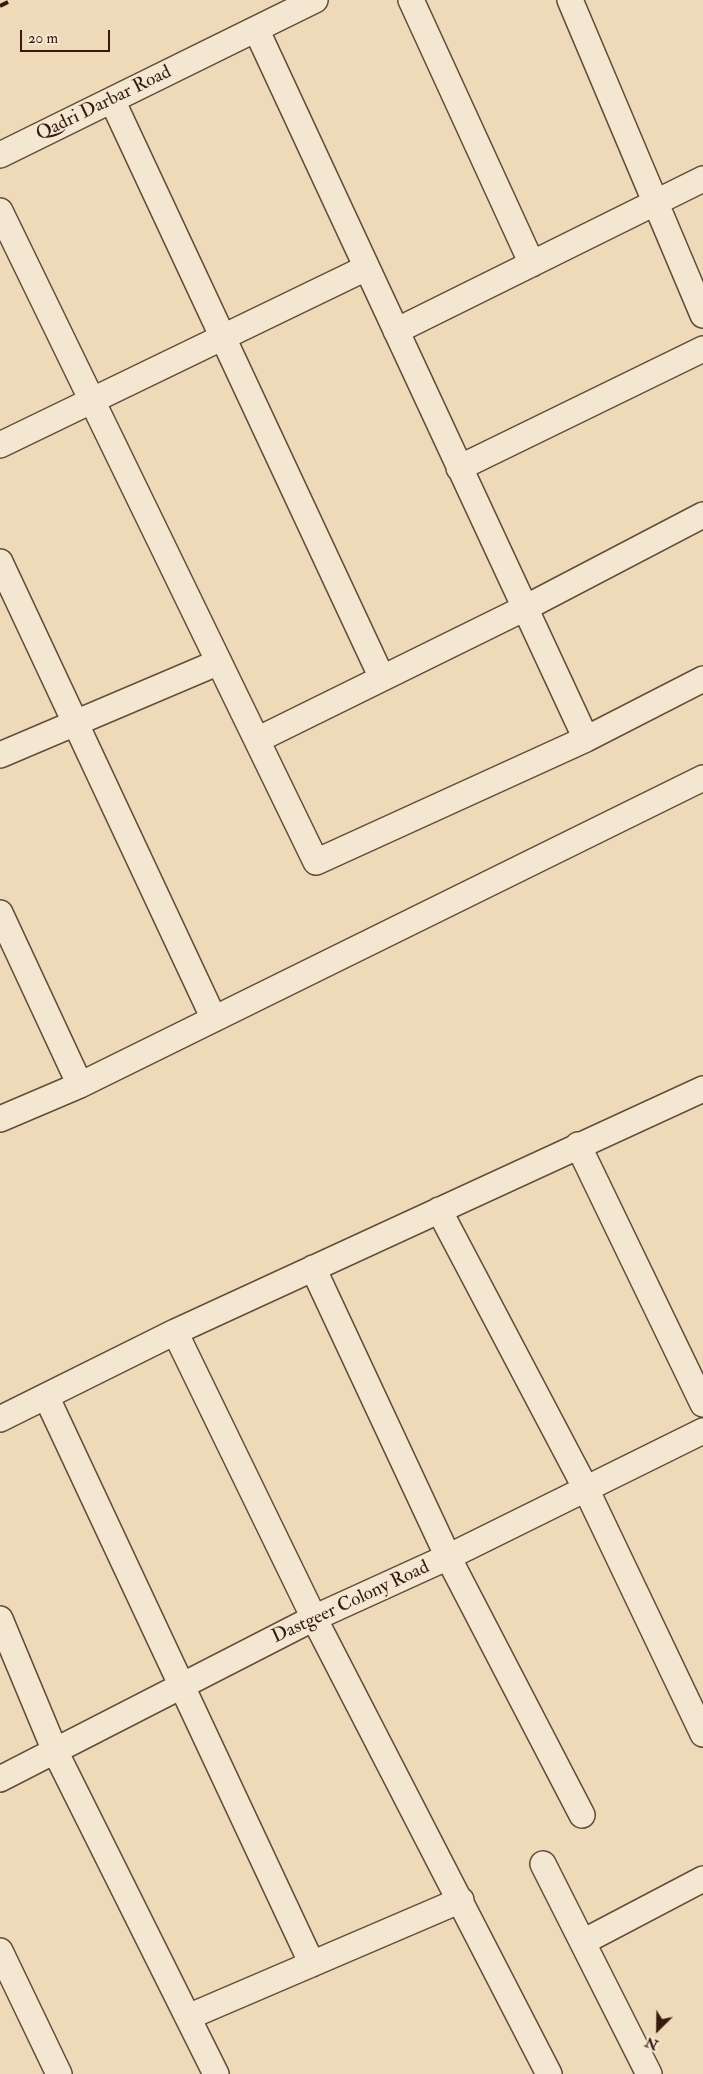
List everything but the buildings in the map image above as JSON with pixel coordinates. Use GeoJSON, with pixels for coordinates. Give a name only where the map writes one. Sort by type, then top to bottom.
{"type":"FeatureCollection","features":[{"type":"Feature","properties":{"kind":"street","name":"Qadri Darbar Road"},"geometry":{"type":"LineString","coordinates":[[0,155],[315,0]]}},
{"type":"Feature","properties":{"kind":"street"},"geometry":{"type":"LineString","coordinates":[[411,0],[532,264]]}},
{"type":"Feature","properties":{"kind":"street"},"geometry":{"type":"LineString","coordinates":[[570,0],[657,202],[703,315]]}},
{"type":"Feature","properties":{"kind":"street"},"geometry":{"type":"LineString","coordinates":[[256,29],[586,738]]}},
{"type":"Feature","properties":{"kind":"street"},"geometry":{"type":"LineString","coordinates":[[112,100],[382,678]]}},
{"type":"Feature","properties":{"kind":"street"},"geometry":{"type":"LineString","coordinates":[[396,331],[703,179]]}},
{"type":"Feature","properties":{"kind":"street"},"geometry":{"type":"LineString","coordinates":[[0,211],[316,862],[586,738],[703,679]]}},
{"type":"Feature","properties":{"kind":"street"},"geometry":{"type":"LineString","coordinates":[[0,445],[366,268]]}},
{"type":"Feature","properties":{"kind":"street"},"geometry":{"type":"LineString","coordinates":[[459,468],[703,349]]}},
{"type":"Feature","properties":{"kind":"street"},"geometry":{"type":"LineString","coordinates":[[257,740],[525,608],[703,515]]}},
{"type":"Feature","properties":{"kind":"street"},"geometry":{"type":"LineString","coordinates":[[0,562],[214,1019]]}},
{"type":"Feature","properties":{"kind":"street"},"geometry":{"type":"LineString","coordinates":[[0,755],[219,662]]}},
{"type":"Feature","properties":{"kind":"street"},"geometry":{"type":"LineString","coordinates":[[0,1119],[80,1085],[703,778]]}},
{"type":"Feature","properties":{"kind":"street"},"geometry":{"type":"LineString","coordinates":[[0,913],[80,1085]]}},
{"type":"Feature","properties":{"kind":"street"},"geometry":{"type":"LineString","coordinates":[[0,1419],[175,1332],[703,1089]]}},
{"type":"Feature","properties":{"kind":"street"},"geometry":{"type":"LineString","coordinates":[[578,1145],[703,1404]]}},
{"type":"Feature","properties":{"kind":"street"},"geometry":{"type":"LineString","coordinates":[[439,1210],[586,1489],[703,1734]]}},
{"type":"Feature","properties":{"kind":"street"},"geometry":{"type":"LineString","coordinates":[[313,1268],[448,1557],[582,1816]]}},
{"type":"Feature","properties":{"kind":"street"},"geometry":{"type":"LineString","coordinates":[[175,1332],[314,1618],[549,2074]]}},
{"type":"Feature","properties":{"kind":"street"},"geometry":{"type":"LineString","coordinates":[[46,1396],[312,1964]]}},
{"type":"Feature","properties":{"kind":"street","name":"Dastgeer Colony Road"},"geometry":{"type":"LineString","coordinates":[[0,1779],[314,1618],[448,1557],[703,1431]]}},
{"type":"Feature","properties":{"kind":"street"},"geometry":{"type":"LineString","coordinates":[[0,1619],[55,1751],[216,2074]]}},
{"type":"Feature","properties":{"kind":"street"},"geometry":{"type":"LineString","coordinates":[[542,1864],[648,2074]]}},
{"type":"Feature","properties":{"kind":"street"},"geometry":{"type":"LineString","coordinates":[[583,1942],[703,1879]]}},
{"type":"Feature","properties":{"kind":"street"},"geometry":{"type":"LineString","coordinates":[[188,2016],[461,1900]]}},
{"type":"Feature","properties":{"kind":"street"},"geometry":{"type":"LineString","coordinates":[[0,1951],[59,2074]]}},
{"type":"Feature","properties":{"kind":"railway"},"geometry":{"type":"LineString","coordinates":[[0,6],[12,0]]}}]}
